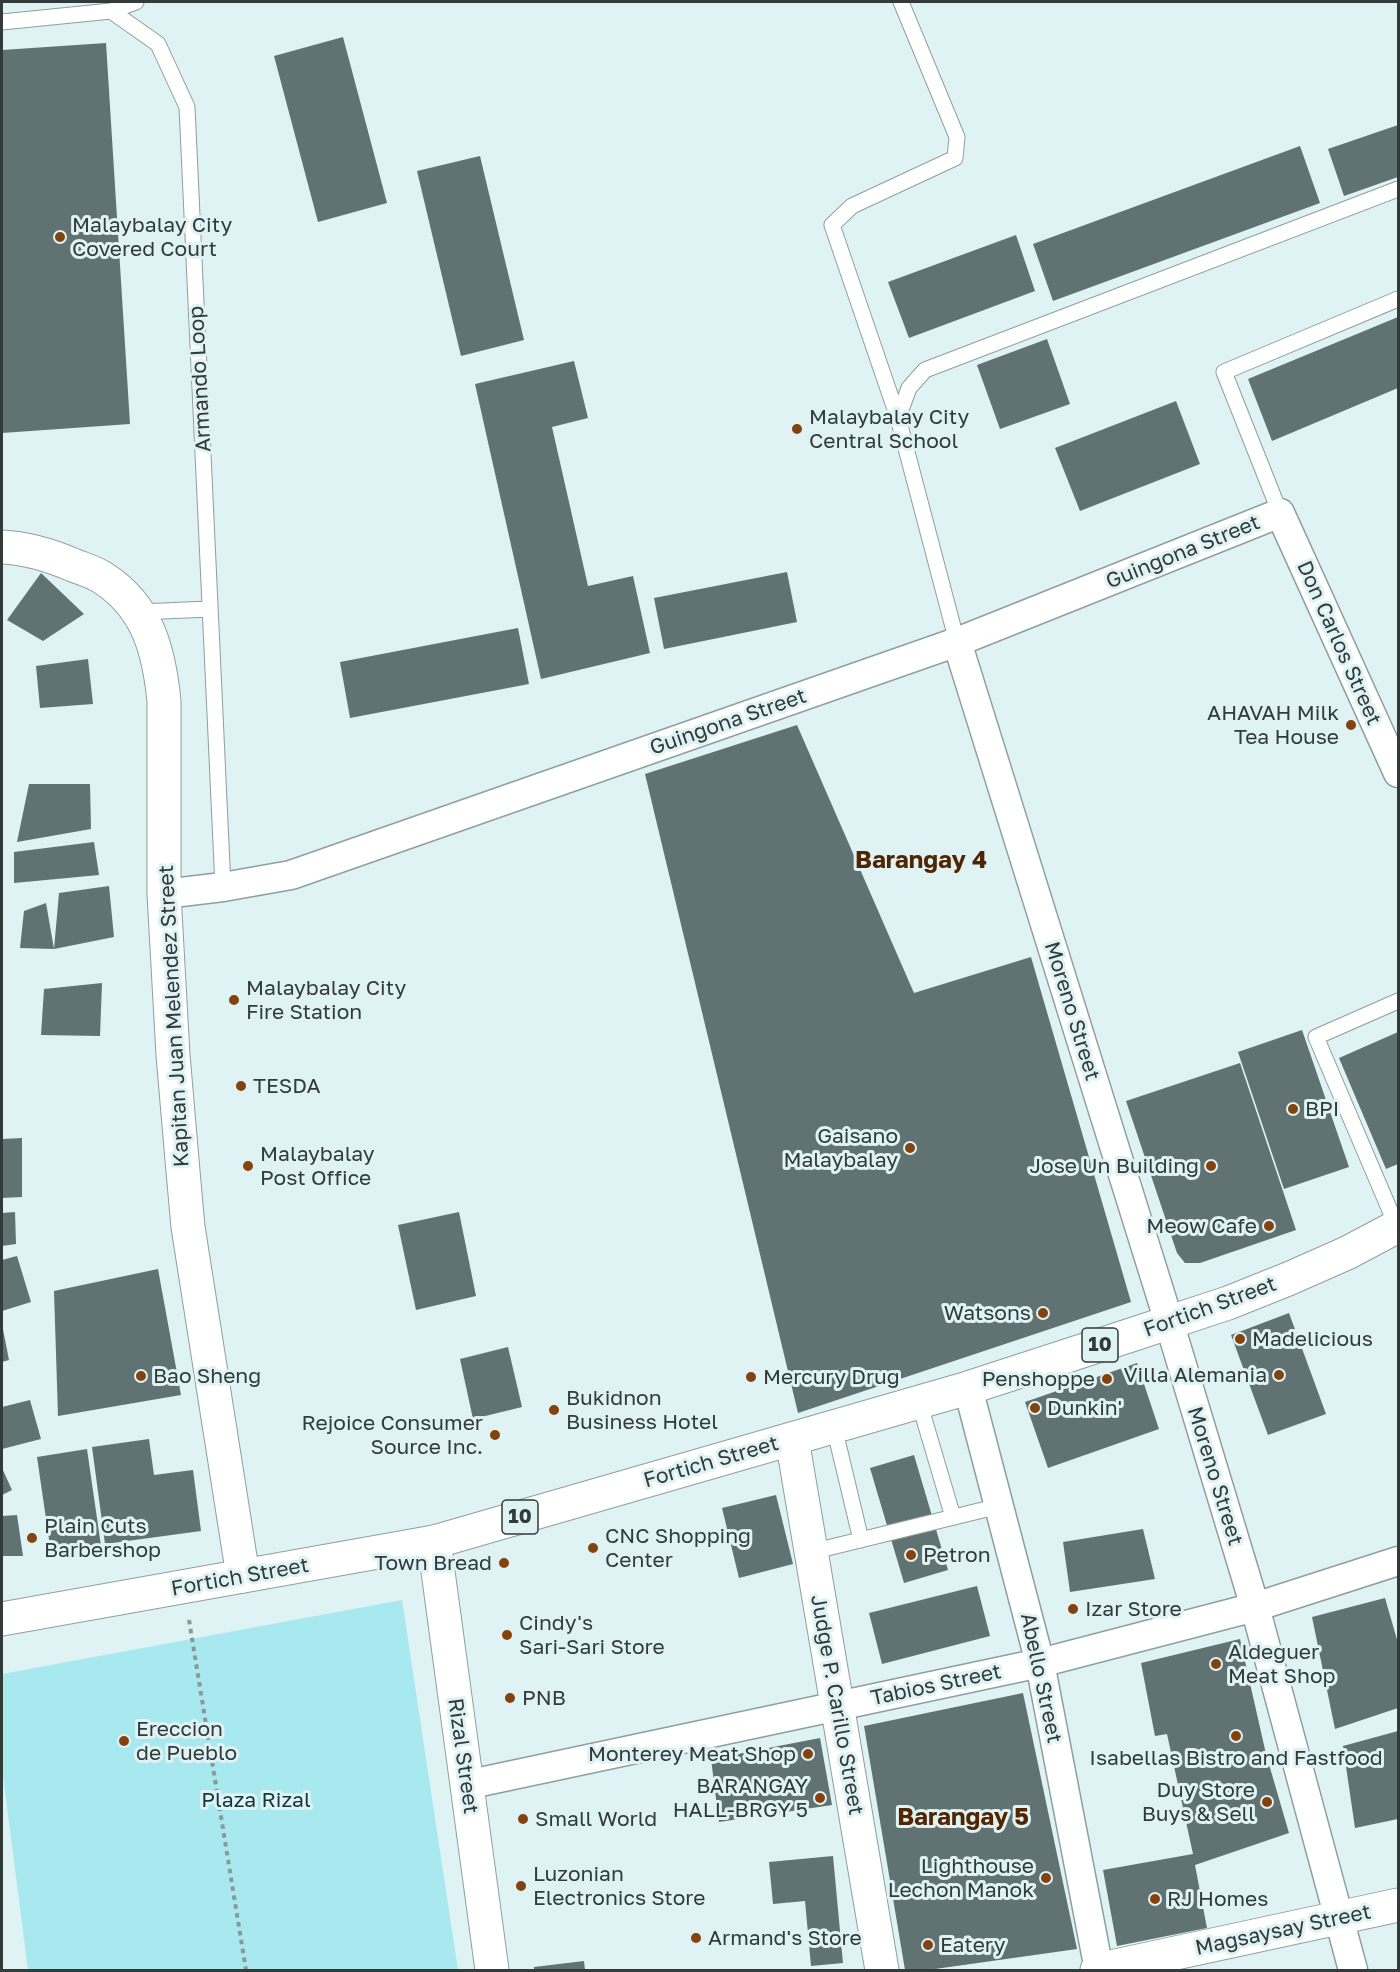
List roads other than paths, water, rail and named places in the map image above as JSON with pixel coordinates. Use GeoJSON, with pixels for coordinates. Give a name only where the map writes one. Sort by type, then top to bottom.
{"type":"FeatureCollection","features":[{"type":"Feature","properties":{"kind":"main road","name":"Kapitan Juan Melendez Street"},"geometry":{"type":"LineString","coordinates":[[2,547],[58,559],[102,577],[139,612],[153,642],[161,671],[164,701],[164,894],[173,1055],[189,1227],[243,1576]]}},
{"type":"Feature","properties":{"kind":"main road","name":"Fortich Street"},"geometry":{"type":"LineString","coordinates":[[2,1619],[434,1542],[968,1388],[1228,1303],[1347,1253],[1398,1227]]}},
{"type":"Feature","properties":{"kind":"main road","name":"Judge P. Carillo Street"},"geometry":{"type":"LineString","coordinates":[[792,1439],[882,1971]]}},
{"type":"Feature","properties":{"kind":"main road","name":"Rizal Street"},"geometry":{"type":"LineString","coordinates":[[434,1542],[492,1971]]}},
{"type":"Feature","properties":{"kind":"main road","name":"Magsaysay Street"},"geometry":{"type":"LineString","coordinates":[[1099,1970],[1398,1905]]}},
{"type":"Feature","properties":{"kind":"street","name":"Guingona Street"},"geometry":{"type":"LineString","coordinates":[[164,894],[223,887],[291,875],[957,642],[1280,513]]}},
{"type":"Feature","properties":{"kind":"street","name":"Don Carlos Street"},"geometry":{"type":"LineString","coordinates":[[1280,513],[1398,773]]}},
{"type":"Feature","properties":{"kind":"street","name":"Moreno Street"},"geometry":{"type":"LineString","coordinates":[[957,642],[1169,1322],[1255,1607],[1353,1971]]}},
{"type":"Feature","properties":{"kind":"street","name":"Abello Street"},"geometry":{"type":"LineString","coordinates":[[968,1388],[1040,1663],[1099,1970]]}},
{"type":"Feature","properties":{"kind":"street","name":"Tabios Street"},"geometry":{"type":"LineString","coordinates":[[466,1785],[1040,1663],[1255,1607],[1398,1561]]}},
{"type":"Feature","properties":{"kind":"lane"},"geometry":{"type":"LineString","coordinates":[[2,22],[111,11],[136,2]]}},
{"type":"Feature","properties":{"kind":"lane"},"geometry":{"type":"LineString","coordinates":[[901,2],[957,137],[956,158],[852,206],[832,225],[898,418],[957,642]]}},
{"type":"Feature","properties":{"kind":"lane","name":"Armando Loop"},"geometry":{"type":"LineString","coordinates":[[111,11],[158,44],[187,107],[223,887]]}},
{"type":"Feature","properties":{"kind":"lane"},"geometry":{"type":"LineString","coordinates":[[898,418],[909,388],[925,370],[1398,189]]}},
{"type":"Feature","properties":{"kind":"lane"},"geometry":{"type":"LineString","coordinates":[[1280,513],[1224,372],[1398,299]]}},
{"type":"Feature","properties":{"kind":"lane"},"geometry":{"type":"LineString","coordinates":[[139,612],[210,609]]}},
{"type":"Feature","properties":{"kind":"lane"},"geometry":{"type":"LineString","coordinates":[[1398,1001],[1316,1037],[1398,1227]]}},
{"type":"Feature","properties":{"kind":"lane"},"geometry":{"type":"LineString","coordinates":[[919,1402],[952,1517]]}},
{"type":"Feature","properties":{"kind":"lane"},"geometry":{"type":"LineString","coordinates":[[834,1427],[861,1540]]}},
{"type":"Feature","properties":{"kind":"lane"},"geometry":{"type":"LineString","coordinates":[[811,1552],[999,1506]]}},
{"type":"Feature","properties":{"kind":"place","name":"Malaybalay City Covered Court"},"geometry":{"type":"Point","coordinates":[60,237]}},
{"type":"Feature","properties":{"kind":"place","name":"Malaybalay City Central School"},"geometry":{"type":"Point","coordinates":[797,429]}},
{"type":"Feature","properties":{"kind":"place","name":"AHAVAH Milk Tea House"},"geometry":{"type":"Point","coordinates":[1351,725]}},
{"type":"Feature","properties":{"kind":"place","name":"Malaybalay City Fire Station"},"geometry":{"type":"Point","coordinates":[234,1000]}},
{"type":"Feature","properties":{"kind":"place","name":"TESDA"},"geometry":{"type":"Point","coordinates":[241,1086]}},
{"type":"Feature","properties":{"kind":"place","name":"BPI"},"geometry":{"type":"Point","coordinates":[1293,1109]}},
{"type":"Feature","properties":{"kind":"place","name":"Gaisano Malaybalay"},"geometry":{"type":"Point","coordinates":[910,1148]}},
{"type":"Feature","properties":{"kind":"place","name":"Malaybalay Post Office"},"geometry":{"type":"Point","coordinates":[248,1166]}},
{"type":"Feature","properties":{"kind":"place","name":"Jose Un Building"},"geometry":{"type":"Point","coordinates":[1211,1166]}},
{"type":"Feature","properties":{"kind":"place","name":"Meow Cafe"},"geometry":{"type":"Point","coordinates":[1269,1226]}},
{"type":"Feature","properties":{"kind":"place","name":"Watsons"},"geometry":{"type":"Point","coordinates":[1043,1313]}},
{"type":"Feature","properties":{"kind":"place","name":"Madelicious"},"geometry":{"type":"Point","coordinates":[1240,1339]}},
{"type":"Feature","properties":{"kind":"place","name":"Villa Alemania"},"geometry":{"type":"Point","coordinates":[1279,1375]}},
{"type":"Feature","properties":{"kind":"place","name":"Bao Sheng"},"geometry":{"type":"Point","coordinates":[141,1376]}},
{"type":"Feature","properties":{"kind":"place","name":"Mercury Drug"},"geometry":{"type":"Point","coordinates":[751,1377]}},
{"type":"Feature","properties":{"kind":"place","name":"Penshoppe"},"geometry":{"type":"Point","coordinates":[1107,1379]}},
{"type":"Feature","properties":{"kind":"place","name":"Dunkin'"},"geometry":{"type":"Point","coordinates":[1035,1408]}},
{"type":"Feature","properties":{"kind":"place","name":"Bukidnon Business Hotel"},"geometry":{"type":"Point","coordinates":[554,1410]}},
{"type":"Feature","properties":{"kind":"place","name":"Rejoice Consumer Source Inc."},"geometry":{"type":"Point","coordinates":[495,1435]}},
{"type":"Feature","properties":{"kind":"place","name":"Plain Cuts Barbershop"},"geometry":{"type":"Point","coordinates":[32,1538]}},
{"type":"Feature","properties":{"kind":"place","name":"CNC Shopping Center"},"geometry":{"type":"Point","coordinates":[593,1548]}},
{"type":"Feature","properties":{"kind":"place","name":"Petron"},"geometry":{"type":"Point","coordinates":[911,1555]}},
{"type":"Feature","properties":{"kind":"place","name":"Town Bread"},"geometry":{"type":"Point","coordinates":[504,1563]}},
{"type":"Feature","properties":{"kind":"place","name":"Izar Store"},"geometry":{"type":"Point","coordinates":[1073,1609]}},
{"type":"Feature","properties":{"kind":"place","name":"Cindy's Sari-Sari Store"},"geometry":{"type":"Point","coordinates":[507,1635]}},
{"type":"Feature","properties":{"kind":"place","name":"Aldeguer Meat Shop"},"geometry":{"type":"Point","coordinates":[1216,1664]}},
{"type":"Feature","properties":{"kind":"place","name":"PNB"},"geometry":{"type":"Point","coordinates":[510,1698]}},
{"type":"Feature","properties":{"kind":"place","name":"Isabellas Bistro and Fastfood"},"geometry":{"type":"Point","coordinates":[1236,1736]}},
{"type":"Feature","properties":{"kind":"place","name":"Ereccion de Pueblo"},"geometry":{"type":"Point","coordinates":[124,1741]}},
{"type":"Feature","properties":{"kind":"place","name":"Monterey Meat Shop"},"geometry":{"type":"Point","coordinates":[808,1754]}},
{"type":"Feature","properties":{"kind":"place","name":"BARANGAY HALL-BRGY 5"},"geometry":{"type":"Point","coordinates":[820,1798]}},
{"type":"Feature","properties":{"kind":"place","name":"Duy Store Buys & Sell"},"geometry":{"type":"Point","coordinates":[1267,1802]}},
{"type":"Feature","properties":{"kind":"place","name":"Small World"},"geometry":{"type":"Point","coordinates":[523,1819]}},
{"type":"Feature","properties":{"kind":"place","name":"Lighthouse Lechon Manok"},"geometry":{"type":"Point","coordinates":[1046,1878]}},
{"type":"Feature","properties":{"kind":"place","name":"Luzonian Electronics Store"},"geometry":{"type":"Point","coordinates":[521,1886]}},
{"type":"Feature","properties":{"kind":"place","name":"RJ Homes"},"geometry":{"type":"Point","coordinates":[1155,1899]}},
{"type":"Feature","properties":{"kind":"place","name":"Armand's Store"},"geometry":{"type":"Point","coordinates":[696,1938]}},
{"type":"Feature","properties":{"kind":"place","name":"Eatery"},"geometry":{"type":"Point","coordinates":[928,1945]}},
{"type":"Feature","properties":{"kind":"district","name":"Barangay 4"},"geometry":{"type":"Point","coordinates":[921,860]}},
{"type":"Feature","properties":{"kind":"district","name":"Barangay 5"},"geometry":{"type":"Point","coordinates":[963,1817]}},
{"type":"Feature","properties":{"kind":"park label","name":"Plaza Rizal"},"geometry":{"type":"Point","coordinates":[256,1800]}}]}
